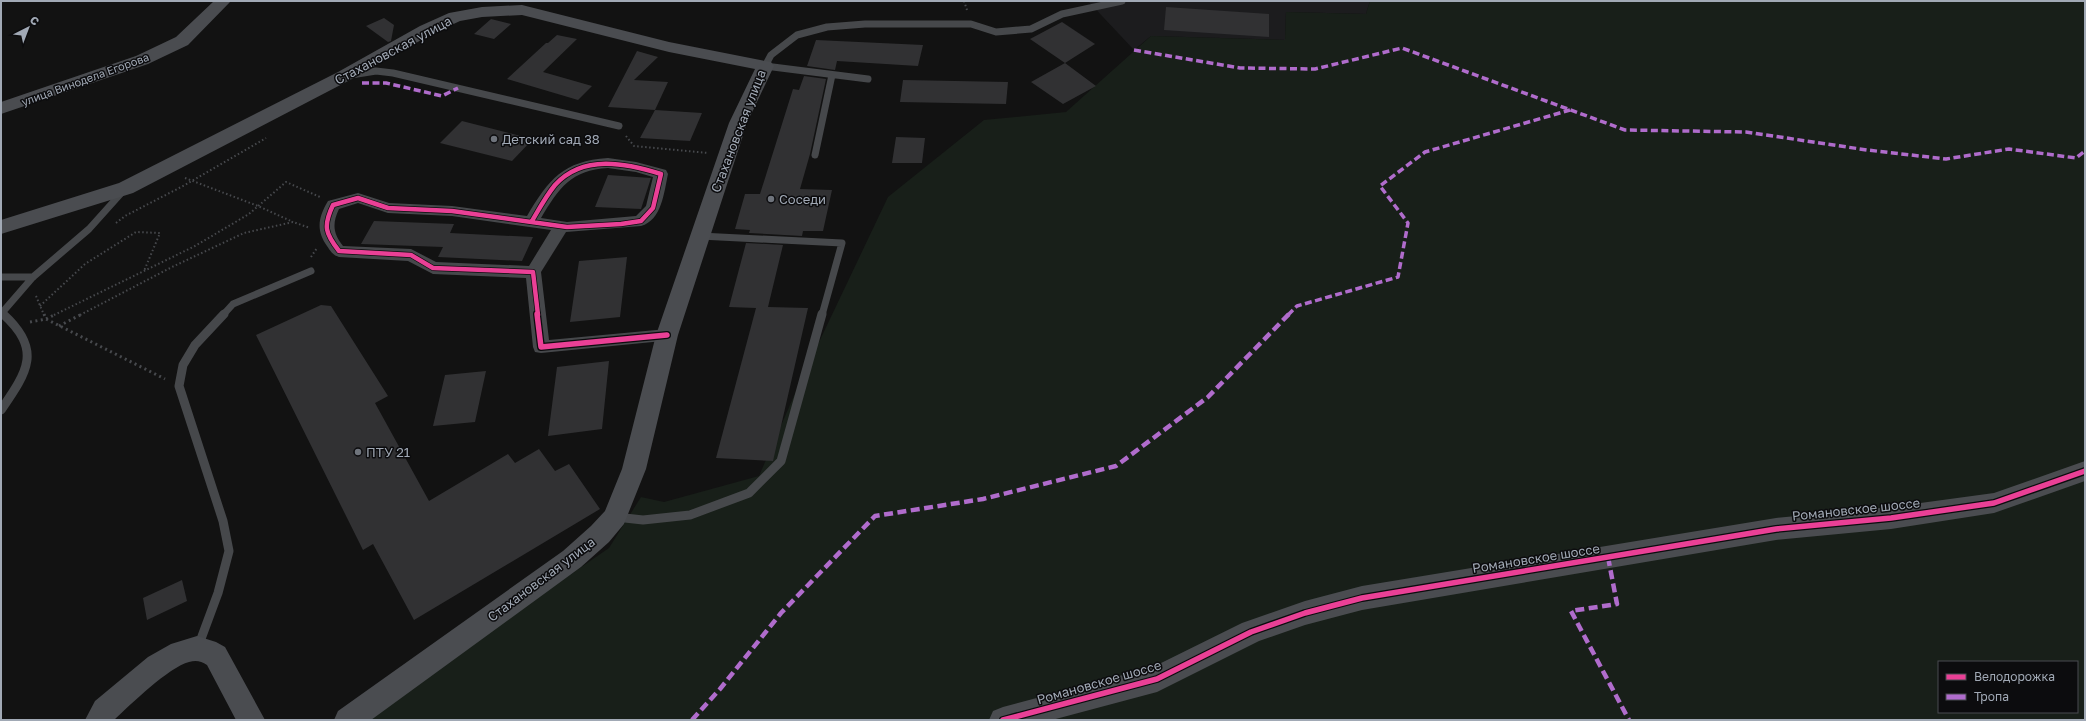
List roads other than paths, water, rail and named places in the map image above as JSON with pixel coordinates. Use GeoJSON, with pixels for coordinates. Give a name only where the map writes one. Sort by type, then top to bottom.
{"type":"FeatureCollection","features":[{"type":"Feature","properties":{"kind":"main road","name":"улица Винодела Егорова"},"geometry":{"type":"LineString","coordinates":[[1,108],[142,60],[182,41],[223,1]]}},
{"type":"Feature","properties":{"kind":"main road","name":"Стахановская улица"},"geometry":{"type":"LineString","coordinates":[[1,227],[126,188],[344,76],[426,30],[455,17],[512,10],[540,13],[670,47],[765,66],[738,123],[727,154],[667,335],[634,469],[615,517],[600,534],[572,559],[348,720]]}},
{"type":"Feature","properties":{"kind":"main road","name":"Романовское шоссе"},"geometry":{"type":"LineString","coordinates":[[1003,720],[1157,679],[1251,632],[1305,613],[1362,598],[1776,529],[1890,518],[1994,503],[2085,471]]}},
{"type":"Feature","properties":{"kind":"main road"},"geometry":{"type":"LineString","coordinates":[[99,720],[105,710],[160,664],[177,653],[198,648],[207,650],[216,656],[251,720]]}},
{"type":"Feature","properties":{"kind":"street"},"geometry":{"type":"LineString","coordinates":[[532,221],[558,182],[570,171],[587,166],[610,163],[636,166],[661,174],[653,208],[641,221],[621,224],[562,226],[452,211],[388,208],[358,198],[333,205],[325,221],[327,235],[339,250],[411,255],[433,268],[533,272]]}},
{"type":"Feature","properties":{"kind":"street"},"geometry":{"type":"LineString","coordinates":[[562,226],[533,272],[541,347],[667,335]]}},
{"type":"Feature","properties":{"kind":"lane"},"geometry":{"type":"LineString","coordinates":[[868,79],[765,66],[770,55],[797,35],[827,27],[865,24],[971,24],[996,32],[1031,29],[1062,14],[1122,1]]}},
{"type":"Feature","properties":{"kind":"lane"},"geometry":{"type":"LineString","coordinates":[[344,76],[376,71],[393,73],[619,126]]}},
{"type":"Feature","properties":{"kind":"lane"},"geometry":{"type":"LineString","coordinates":[[815,155],[832,75]]}},
{"type":"Feature","properties":{"kind":"lane"},"geometry":{"type":"LineString","coordinates":[[1,410],[20,382],[29,357],[25,336],[16,325],[2,314],[33,277],[89,229],[126,188]]}},
{"type":"Feature","properties":{"kind":"lane"},"geometry":{"type":"LineString","coordinates":[[615,517],[643,520],[690,515],[749,493],[781,461],[842,243],[700,236]]}},
{"type":"Feature","properties":{"kind":"lane"},"geometry":{"type":"LineString","coordinates":[[198,648],[218,593],[229,551],[223,521],[200,455],[179,386],[183,364],[195,345],[233,304],[311,271]]}},
{"type":"Feature","properties":{"kind":"lane"},"geometry":{"type":"LineString","coordinates":[[1,277],[33,277]]}},
{"type":"Feature","properties":{"kind":"place","name":"Детский сад 38"},"geometry":{"type":"Point","coordinates":[494,139]}},
{"type":"Feature","properties":{"kind":"place","name":"Соседи"},"geometry":{"type":"Point","coordinates":[771,199]}},
{"type":"Feature","properties":{"kind":"place","name":"ПТУ 21"},"geometry":{"type":"Point","coordinates":[358,452]}}]}
